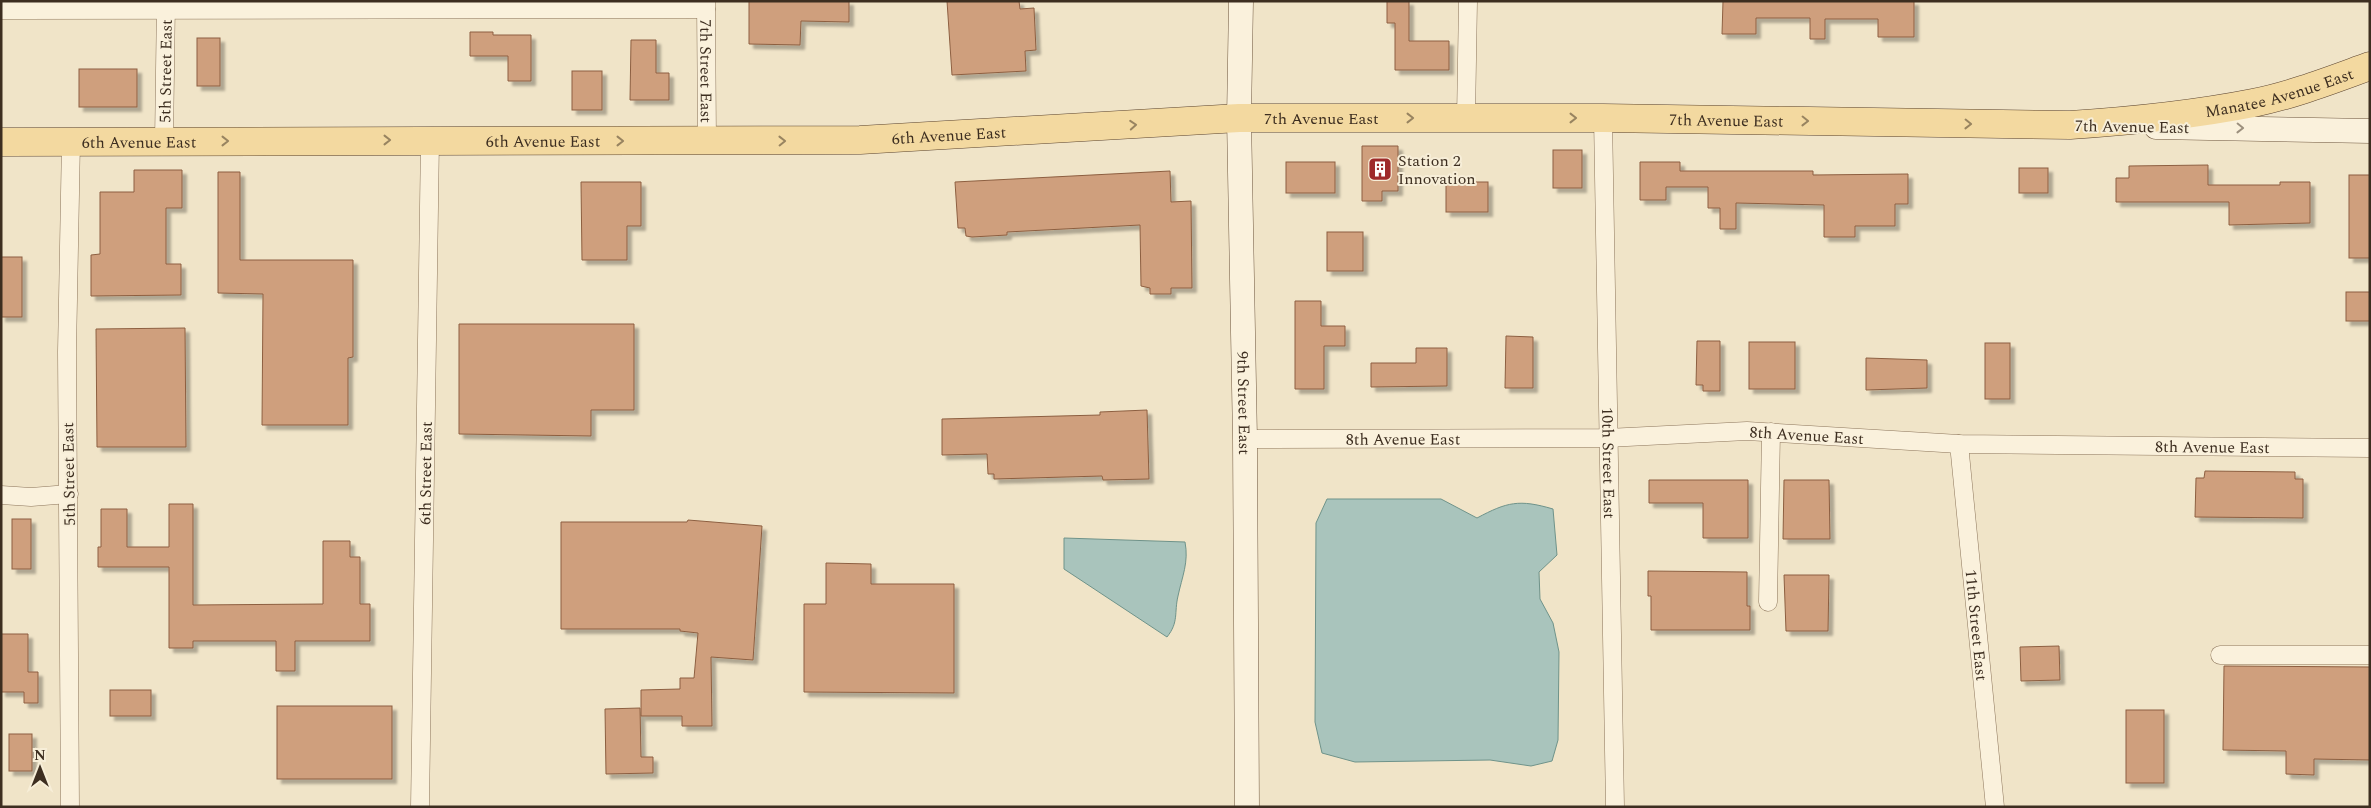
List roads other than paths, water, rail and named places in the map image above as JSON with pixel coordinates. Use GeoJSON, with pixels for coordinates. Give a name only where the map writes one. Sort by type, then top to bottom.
{"type":"FeatureCollection","features":[{"type":"Feature","properties":{"kind":"main road","name":"Manatee Avenue East"},"geometry":{"type":"LineString","coordinates":[[2070,125],[2135,121],[2253,103],[2312,87],[2370,66]]}},
{"type":"Feature","properties":{"kind":"main road","name":"7th Avenue East"},"geometry":{"type":"LineString","coordinates":[[1084,128],[1239,118],[1603,118],[2070,125]]}},
{"type":"Feature","properties":{"kind":"main road","name":"6th Avenue East"},"geometry":{"type":"LineString","coordinates":[[1,142],[430,140],[706,142],[860,140],[1084,128]]}},
{"type":"Feature","properties":{"kind":"street","name":"9th Street East"},"geometry":{"type":"LineString","coordinates":[[1242,1],[1239,118],[1245,439],[1247,807]]}},
{"type":"Feature","properties":{"kind":"street"},"geometry":{"type":"LineString","coordinates":[[1466,118],[1468,1]]}},
{"type":"Feature","properties":{"kind":"street"},"geometry":{"type":"LineString","coordinates":[[1,10],[166,6],[706,5]]}},
{"type":"Feature","properties":{"kind":"street","name":"7th Street East"},"geometry":{"type":"LineString","coordinates":[[706,5],[706,142]]}},
{"type":"Feature","properties":{"kind":"street","name":"5th Street East"},"geometry":{"type":"LineString","coordinates":[[164,141],[166,6]]}},
{"type":"Feature","properties":{"kind":"street","name":"10th Street East"},"geometry":{"type":"LineString","coordinates":[[1603,118],[1607,438],[1615,807]]}},
{"type":"Feature","properties":{"kind":"street","name":"7th Avenue East"},"geometry":{"type":"LineString","coordinates":[[2070,125],[2370,131]]}},
{"type":"Feature","properties":{"kind":"street","name":"6th Street East"},"geometry":{"type":"LineString","coordinates":[[420,807],[430,140]]}},
{"type":"Feature","properties":{"kind":"street","name":"5th Street East"},"geometry":{"type":"LineString","coordinates":[[70,807],[67,352],[71,141]]}},
{"type":"Feature","properties":{"kind":"street","name":"8th Avenue East"},"geometry":{"type":"LineString","coordinates":[[1245,439],[1607,438],[1726,432],[1770,432],[1959,444],[2370,448]]}},
{"type":"Feature","properties":{"kind":"street"},"geometry":{"type":"LineString","coordinates":[[1768,602],[1770,432]]}},
{"type":"Feature","properties":{"kind":"street","name":"11th Street East"},"geometry":{"type":"LineString","coordinates":[[1959,444],[1995,807]]}},
{"type":"Feature","properties":{"kind":"street"},"geometry":{"type":"LineString","coordinates":[[1,496],[31,497],[69,494]]}},
{"type":"Feature","properties":{"kind":"street"},"geometry":{"type":"LineString","coordinates":[[2220,655],[2370,655]]}},
{"type":"Feature","properties":{"kind":"water"},"geometry":{"type":"Polygon","coordinates":[[[1327,499],[1441,499],[1477,518],[1505,505],[1522,503],[1553,509],[1557,555],[1539,572],[1540,599],[1553,623],[1559,652],[1558,740],[1552,761],[1531,766],[1490,760],[1355,762],[1322,753],[1315,722],[1316,523],[1327,499]]]}},
{"type":"Feature","properties":{"kind":"water"},"geometry":{"type":"Polygon","coordinates":[[[1064,538],[1185,542],[1186,563],[1177,602],[1175,622],[1167,637],[1064,569],[1064,538]]]}},
{"type":"Feature","properties":{"kind":"place","name":"Station 2 Innovation"},"geometry":{"type":"Point","coordinates":[1380,169]}}]}
